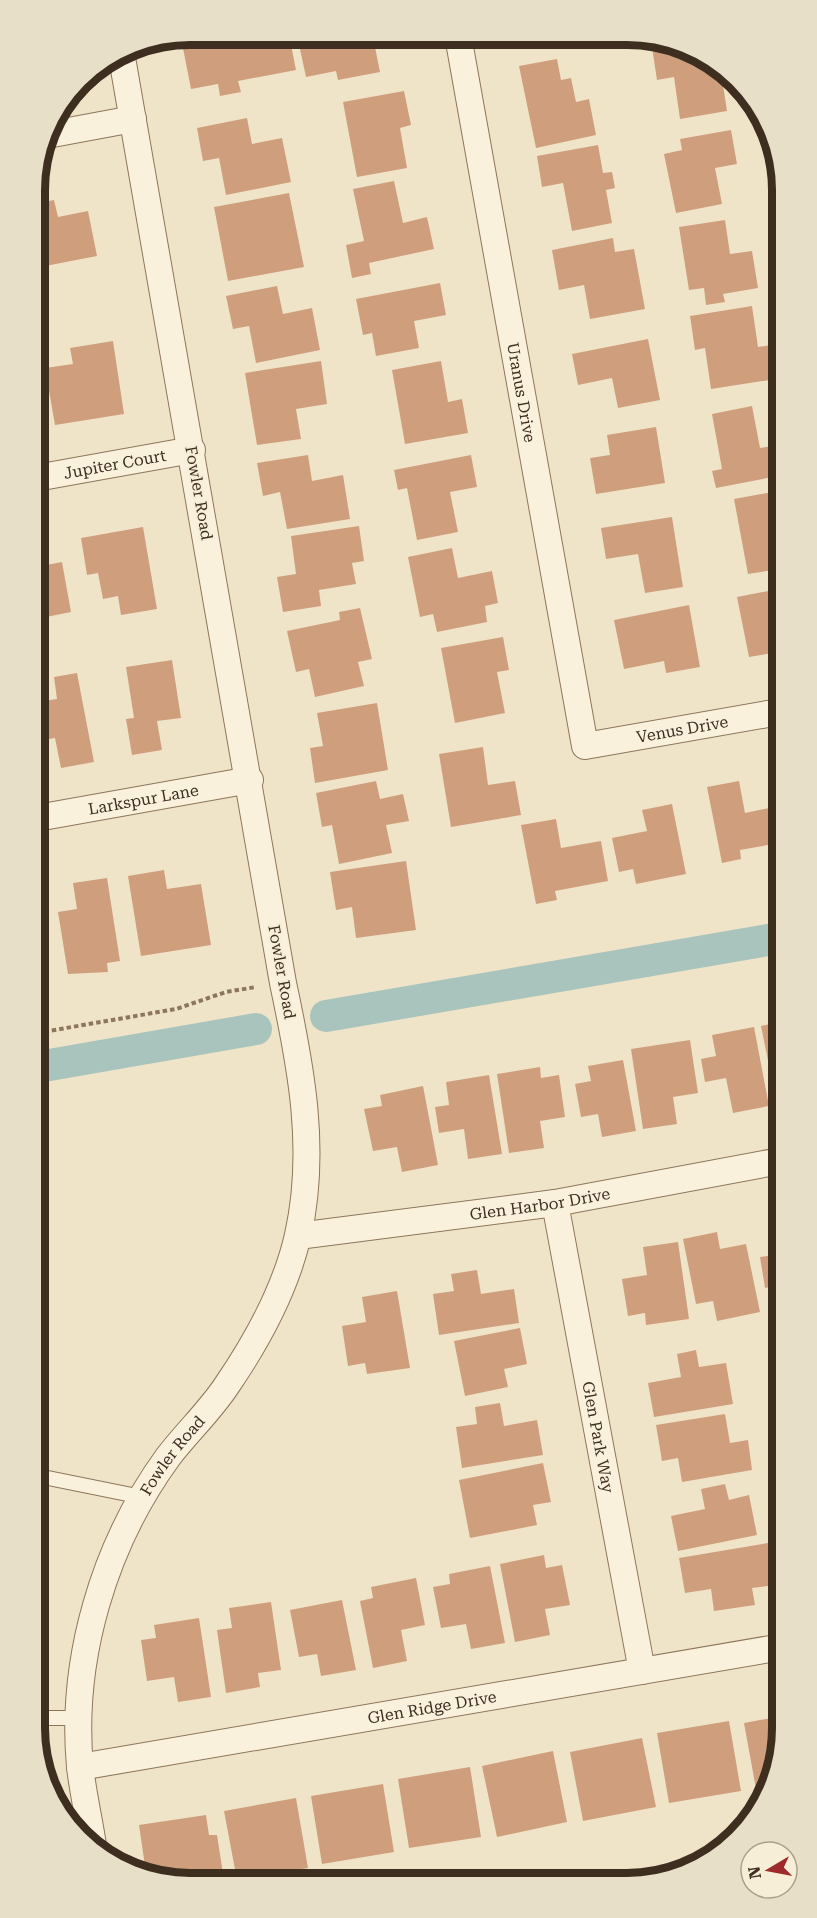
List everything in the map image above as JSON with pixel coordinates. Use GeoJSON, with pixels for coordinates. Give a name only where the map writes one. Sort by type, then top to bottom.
{"type":"FeatureCollection","features":[{"type":"Feature","properties":{"kind":"street","name":"Uranus Drive"},"geometry":{"type":"LineString","coordinates":[[460,45],[585,746]]}},
{"type":"Feature","properties":{"kind":"street","name":"Fowler Road"},"geometry":{"type":"LineString","coordinates":[[91,1833],[80,1767],[79,1718],[84,1660],[96,1605],[117,1546],[142,1497],[169,1457],[226,1386],[262,1329],[298,1236],[306,1185],[307,1125],[301,1069],[283,983],[250,780],[124,61]]}},
{"type":"Feature","properties":{"kind":"street"},"geometry":{"type":"LineString","coordinates":[[57,133],[133,119]]}},
{"type":"Feature","properties":{"kind":"street","name":"Jupiter Court"},"geometry":{"type":"LineString","coordinates":[[45,476],[192,450]]}},
{"type":"Feature","properties":{"kind":"street","name":"Venus Drive"},"geometry":{"type":"LineString","coordinates":[[585,746],[772,713]]}},
{"type":"Feature","properties":{"kind":"street","name":"Larkspur Lane"},"geometry":{"type":"LineString","coordinates":[[45,817],[250,780]]}},
{"type":"Feature","properties":{"kind":"street","name":"Glen Harbor Drive"},"geometry":{"type":"LineString","coordinates":[[298,1236],[555,1203],[772,1162]]}},
{"type":"Feature","properties":{"kind":"street","name":"Glen Park Way"},"geometry":{"type":"LineString","coordinates":[[555,1203],[642,1671]]}},
{"type":"Feature","properties":{"kind":"street","name":"Glen Ridge Drive"},"geometry":{"type":"LineString","coordinates":[[80,1767],[772,1649]]}},
{"type":"Feature","properties":{"kind":"lane"},"geometry":{"type":"LineString","coordinates":[[45,1478],[142,1497]]}},
{"type":"Feature","properties":{"kind":"lane"},"geometry":{"type":"LineString","coordinates":[[45,1718],[79,1718]]}},
{"type":"Feature","properties":{"kind":"path"},"geometry":{"type":"LineString","coordinates":[[45,1032],[176,1009],[226,992],[283,983]]}},
{"type":"Feature","properties":{"kind":"building"},"geometry":{"type":"Polygon","coordinates":[[[198,45],[291,45],[296,70],[238,81],[241,92],[220,96],[218,84],[191,89],[183,48],[198,45]]]}},
{"type":"Feature","properties":{"kind":"building"},"geometry":{"type":"Polygon","coordinates":[[[299,45],[384,45],[375,47],[380,72],[338,80],[336,71],[306,77],[299,45]]]}},
{"type":"Feature","properties":{"kind":"building"},"geometry":{"type":"Polygon","coordinates":[[[517,45],[534,45],[518,48],[517,45]]]}},
{"type":"Feature","properties":{"kind":"building"},"geometry":{"type":"Polygon","coordinates":[[[652,48],[682,56],[715,75],[723,82],[727,111],[680,119],[674,77],[657,80],[652,48]]]}},
{"type":"Feature","properties":{"kind":"building"},"geometry":{"type":"Polygon","coordinates":[[[557,59],[561,80],[571,78],[576,102],[589,99],[596,135],[536,148],[519,66],[557,59]]]}},
{"type":"Feature","properties":{"kind":"building"},"geometry":{"type":"Polygon","coordinates":[[[404,91],[411,125],[400,128],[407,168],[357,177],[343,102],[404,91]]]}},
{"type":"Feature","properties":{"kind":"building"},"geometry":{"type":"Polygon","coordinates":[[[247,118],[252,144],[282,138],[291,182],[226,195],[219,158],[203,161],[197,128],[247,118]]]}},
{"type":"Feature","properties":{"kind":"building"},"geometry":{"type":"Polygon","coordinates":[[[731,130],[737,164],[715,168],[722,204],[676,213],[664,154],[682,150],[680,139],[731,130]]]}},
{"type":"Feature","properties":{"kind":"building"},"geometry":{"type":"Polygon","coordinates":[[[598,145],[603,173],[612,172],[615,188],[606,190],[612,223],[572,231],[563,183],[542,187],[537,156],[598,145]]]}},
{"type":"Feature","properties":{"kind":"building"},"geometry":{"type":"Polygon","coordinates":[[[394,181],[403,223],[427,217],[434,249],[369,263],[371,274],[352,278],[346,245],[364,241],[353,189],[394,181]]]}},
{"type":"Feature","properties":{"kind":"building"},"geometry":{"type":"Polygon","coordinates":[[[289,193],[304,267],[228,281],[214,207],[289,193]]]}},
{"type":"Feature","properties":{"kind":"building"},"geometry":{"type":"Polygon","coordinates":[[[54,200],[58,217],[88,211],[97,256],[45,266],[45,202],[54,200]]]}},
{"type":"Feature","properties":{"kind":"building"},"geometry":{"type":"Polygon","coordinates":[[[725,220],[730,254],[752,251],[758,288],[723,294],[725,302],[706,305],[704,288],[689,290],[679,227],[725,220]]]}},
{"type":"Feature","properties":{"kind":"building"},"geometry":{"type":"Polygon","coordinates":[[[613,238],[615,252],[634,249],[645,309],[590,319],[584,285],[559,290],[552,250],[613,238]]]}},
{"type":"Feature","properties":{"kind":"building"},"geometry":{"type":"Polygon","coordinates":[[[440,283],[446,315],[414,321],[419,348],[376,356],[372,333],[363,335],[356,299],[440,283]]]}},
{"type":"Feature","properties":{"kind":"building"},"geometry":{"type":"Polygon","coordinates":[[[277,286],[283,314],[312,308],[320,350],[256,363],[249,326],[233,329],[226,296],[277,286]]]}},
{"type":"Feature","properties":{"kind":"building"},"geometry":{"type":"Polygon","coordinates":[[[752,306],[758,347],[771,345],[772,380],[711,389],[705,348],[695,350],[690,316],[752,306]]]}},
{"type":"Feature","properties":{"kind":"building"},"geometry":{"type":"Polygon","coordinates":[[[648,339],[660,400],[618,408],[612,378],[578,385],[572,354],[648,339]]]}},
{"type":"Feature","properties":{"kind":"building"},"geometry":{"type":"Polygon","coordinates":[[[113,341],[124,414],[55,425],[45,368],[73,364],[70,348],[113,341]]]}},
{"type":"Feature","properties":{"kind":"building"},"geometry":{"type":"Polygon","coordinates":[[[321,361],[327,404],[296,409],[301,439],[257,445],[245,373],[321,361]]]}},
{"type":"Feature","properties":{"kind":"building"},"geometry":{"type":"Polygon","coordinates":[[[441,361],[448,402],[462,399],[468,433],[405,444],[392,370],[441,361]]]}},
{"type":"Feature","properties":{"kind":"building"},"geometry":{"type":"Polygon","coordinates":[[[752,406],[760,448],[772,446],[772,477],[716,488],[712,471],[722,469],[712,414],[752,406]]]}},
{"type":"Feature","properties":{"kind":"building"},"geometry":{"type":"Polygon","coordinates":[[[656,427],[665,483],[596,494],[590,458],[610,455],[607,435],[656,427]]]}},
{"type":"Feature","properties":{"kind":"building"},"geometry":{"type":"Polygon","coordinates":[[[308,455],[312,481],[343,475],[350,519],[287,529],[280,492],[263,496],[257,463],[308,455]]]}},
{"type":"Feature","properties":{"kind":"building"},"geometry":{"type":"Polygon","coordinates":[[[471,455],[477,487],[450,492],[458,532],[417,540],[407,488],[398,490],[394,470],[471,455]]]}},
{"type":"Feature","properties":{"kind":"building"},"geometry":{"type":"Polygon","coordinates":[[[772,492],[772,570],[748,574],[734,499],[772,492]]]}},
{"type":"Feature","properties":{"kind":"building"},"geometry":{"type":"Polygon","coordinates":[[[672,517],[683,587],[645,593],[638,554],[606,559],[601,528],[672,517]]]}},
{"type":"Feature","properties":{"kind":"building"},"geometry":{"type":"Polygon","coordinates":[[[359,526],[364,561],[352,563],[356,584],[319,590],[321,606],[283,612],[277,577],[296,574],[291,536],[359,526]]]}},
{"type":"Feature","properties":{"kind":"building"},"geometry":{"type":"Polygon","coordinates":[[[143,527],[157,609],[121,615],[118,596],[103,599],[98,573],[87,575],[81,538],[143,527]]]}},
{"type":"Feature","properties":{"kind":"building"},"geometry":{"type":"Polygon","coordinates":[[[452,548],[458,578],[492,571],[498,603],[485,606],[487,622],[437,632],[433,614],[420,617],[408,557],[452,548]]]}},
{"type":"Feature","properties":{"kind":"building"},"geometry":{"type":"Polygon","coordinates":[[[62,562],[71,612],[45,617],[45,565],[62,562]]]}},
{"type":"Feature","properties":{"kind":"building"},"geometry":{"type":"Polygon","coordinates":[[[772,590],[772,653],[749,657],[737,597],[772,590]]]}},
{"type":"Feature","properties":{"kind":"building"},"geometry":{"type":"Polygon","coordinates":[[[689,605],[700,667],[666,673],[664,661],[624,669],[614,620],[689,605]]]}},
{"type":"Feature","properties":{"kind":"building"},"geometry":{"type":"Polygon","coordinates":[[[360,608],[372,659],[358,662],[364,686],[315,697],[309,669],[296,672],[287,631],[340,620],[339,612],[360,608]]]}},
{"type":"Feature","properties":{"kind":"building"},"geometry":{"type":"Polygon","coordinates":[[[503,637],[509,670],[497,672],[505,713],[455,723],[441,648],[503,637]]]}},
{"type":"Feature","properties":{"kind":"building"},"geometry":{"type":"Polygon","coordinates":[[[172,660],[181,718],[157,721],[162,750],[132,755],[126,719],[134,718],[126,667],[172,660]]]}},
{"type":"Feature","properties":{"kind":"building"},"geometry":{"type":"Polygon","coordinates":[[[77,673],[94,762],[61,768],[55,738],[45,740],[45,701],[57,699],[54,677],[77,673]]]}},
{"type":"Feature","properties":{"kind":"building"},"geometry":{"type":"Polygon","coordinates":[[[377,703],[388,770],[315,783],[310,748],[323,746],[317,713],[377,703]]]}},
{"type":"Feature","properties":{"kind":"building"},"geometry":{"type":"Polygon","coordinates":[[[483,747],[488,785],[515,781],[521,815],[451,827],[439,754],[483,747]]]}},
{"type":"Feature","properties":{"kind":"building"},"geometry":{"type":"Polygon","coordinates":[[[376,781],[380,799],[403,794],[409,821],[386,825],[392,853],[339,864],[332,825],[322,827],[316,793],[376,781]]]}},
{"type":"Feature","properties":{"kind":"building"},"geometry":{"type":"Polygon","coordinates":[[[739,781],[745,813],[772,807],[772,844],[740,850],[741,859],[722,863],[707,787],[739,781]]]}},
{"type":"Feature","properties":{"kind":"building"},"geometry":{"type":"Polygon","coordinates":[[[672,804],[686,874],[636,884],[633,869],[619,872],[612,838],[647,831],[642,810],[672,804]]]}},
{"type":"Feature","properties":{"kind":"building"},"geometry":{"type":"Polygon","coordinates":[[[556,819],[561,848],[601,841],[608,881],[555,891],[557,900],[536,904],[521,825],[556,819]]]}},
{"type":"Feature","properties":{"kind":"building"},"geometry":{"type":"Polygon","coordinates":[[[406,861],[416,930],[356,938],[352,907],[336,910],[330,872],[406,861]]]}},
{"type":"Feature","properties":{"kind":"building"},"geometry":{"type":"Polygon","coordinates":[[[164,870],[167,889],[201,884],[211,945],[141,956],[128,876],[164,870]]]}},
{"type":"Feature","properties":{"kind":"building"},"geometry":{"type":"Polygon","coordinates":[[[107,878],[120,961],[107,963],[108,972],[68,974],[58,912],[77,909],[73,883],[107,878]]]}},
{"type":"Feature","properties":{"kind":"building"},"geometry":{"type":"Polygon","coordinates":[[[772,1024],[772,1080],[761,1026],[772,1024]]]}},
{"type":"Feature","properties":{"kind":"building"},"geometry":{"type":"Polygon","coordinates":[[[754,1027],[769,1106],[733,1113],[726,1078],[705,1082],[701,1059],[716,1056],[712,1035],[754,1027]]]}},
{"type":"Feature","properties":{"kind":"building"},"geometry":{"type":"Polygon","coordinates":[[[690,1040],[698,1093],[673,1097],[677,1124],[643,1129],[631,1049],[690,1040]]]}},
{"type":"Feature","properties":{"kind":"building"},"geometry":{"type":"Polygon","coordinates":[[[623,1060],[636,1131],[602,1137],[598,1114],[581,1117],[575,1084],[591,1081],[588,1066],[623,1060]]]}},
{"type":"Feature","properties":{"kind":"building"},"geometry":{"type":"Polygon","coordinates":[[[540,1067],[541,1078],[559,1075],[565,1117],[540,1121],[544,1148],[509,1153],[497,1074],[540,1067]]]}},
{"type":"Feature","properties":{"kind":"building"},"geometry":{"type":"Polygon","coordinates":[[[489,1075],[502,1154],[468,1159],[464,1129],[439,1133],[435,1107],[449,1105],[446,1082],[489,1075]]]}},
{"type":"Feature","properties":{"kind":"building"},"geometry":{"type":"Polygon","coordinates":[[[423,1086],[438,1165],[402,1172],[397,1147],[373,1151],[364,1109],[382,1106],[380,1095],[423,1086]]]}},
{"type":"Feature","properties":{"kind":"building"},"geometry":{"type":"Polygon","coordinates":[[[717,1232],[720,1249],[746,1244],[760,1312],[717,1321],[713,1301],[696,1304],[683,1239],[717,1232]]]}},
{"type":"Feature","properties":{"kind":"building"},"geometry":{"type":"Polygon","coordinates":[[[678,1242],[689,1319],[646,1325],[645,1313],[628,1316],[622,1279],[647,1275],[643,1247],[678,1242]]]}},
{"type":"Feature","properties":{"kind":"building"},"geometry":{"type":"Polygon","coordinates":[[[772,1255],[772,1287],[765,1288],[760,1257],[772,1255]]]}},
{"type":"Feature","properties":{"kind":"building"},"geometry":{"type":"Polygon","coordinates":[[[477,1270],[481,1294],[514,1289],[519,1323],[439,1335],[433,1294],[454,1291],[451,1274],[477,1270]]]}},
{"type":"Feature","properties":{"kind":"building"},"geometry":{"type":"Polygon","coordinates":[[[397,1291],[410,1368],[367,1374],[365,1363],[348,1366],[342,1326],[366,1322],[362,1297],[397,1291]]]}},
{"type":"Feature","properties":{"kind":"building"},"geometry":{"type":"Polygon","coordinates":[[[520,1328],[527,1364],[504,1369],[508,1387],[465,1396],[454,1341],[520,1328]]]}},
{"type":"Feature","properties":{"kind":"building"},"geometry":{"type":"Polygon","coordinates":[[[696,1350],[699,1367],[726,1363],[733,1404],[654,1417],[648,1383],[681,1377],[677,1354],[696,1350]]]}},
{"type":"Feature","properties":{"kind":"building"},"geometry":{"type":"Polygon","coordinates":[[[500,1403],[504,1426],[537,1420],[543,1455],[462,1468],[456,1427],[477,1424],[475,1407],[500,1403]]]}},
{"type":"Feature","properties":{"kind":"building"},"geometry":{"type":"Polygon","coordinates":[[[725,1414],[730,1443],[748,1440],[752,1470],[682,1482],[678,1458],[662,1461],[656,1425],[725,1414]]]}},
{"type":"Feature","properties":{"kind":"building"},"geometry":{"type":"Polygon","coordinates":[[[543,1463],[551,1502],[533,1505],[537,1525],[470,1538],[459,1480],[543,1463]]]}},
{"type":"Feature","properties":{"kind":"building"},"geometry":{"type":"Polygon","coordinates":[[[725,1484],[729,1500],[749,1495],[757,1535],[678,1551],[671,1516],[705,1509],[701,1489],[725,1484]]]}},
{"type":"Feature","properties":{"kind":"building"},"geometry":{"type":"Polygon","coordinates":[[[768,1543],[772,1585],[752,1588],[755,1605],[714,1611],[711,1589],[685,1593],[679,1558],[768,1543]]]}},
{"type":"Feature","properties":{"kind":"building"},"geometry":{"type":"Polygon","coordinates":[[[544,1555],[546,1568],[562,1565],[570,1605],[545,1609],[550,1635],[515,1642],[500,1564],[544,1555]]]}},
{"type":"Feature","properties":{"kind":"building"},"geometry":{"type":"Polygon","coordinates":[[[490,1566],[505,1643],[471,1649],[466,1624],[441,1628],[433,1587],[450,1584],[449,1574],[490,1566]]]}},
{"type":"Feature","properties":{"kind":"building"},"geometry":{"type":"Polygon","coordinates":[[[416,1578],[425,1625],[401,1630],[407,1661],[373,1668],[360,1601],[373,1598],[371,1587],[416,1578]]]}},
{"type":"Feature","properties":{"kind":"building"},"geometry":{"type":"Polygon","coordinates":[[[342,1600],[356,1670],[321,1676],[317,1654],[299,1657],[290,1610],[342,1600]]]}},
{"type":"Feature","properties":{"kind":"building"},"geometry":{"type":"Polygon","coordinates":[[[271,1602],[281,1670],[258,1673],[260,1687],[226,1693],[217,1630],[232,1628],[229,1608],[271,1602]]]}},
{"type":"Feature","properties":{"kind":"building"},"geometry":{"type":"Polygon","coordinates":[[[199,1618],[211,1697],[178,1702],[174,1677],[147,1681],[141,1640],[156,1638],[154,1625],[199,1618]]]}},
{"type":"Feature","properties":{"kind":"building"},"geometry":{"type":"Polygon","coordinates":[[[772,1718],[769,1756],[758,1789],[756,1789],[744,1723],[772,1718]]]}},
{"type":"Feature","properties":{"kind":"building"},"geometry":{"type":"Polygon","coordinates":[[[729,1721],[741,1791],[669,1803],[657,1733],[729,1721]]]}},
{"type":"Feature","properties":{"kind":"building"},"geometry":{"type":"Polygon","coordinates":[[[642,1738],[656,1807],[583,1821],[570,1752],[642,1738]]]}},
{"type":"Feature","properties":{"kind":"building"},"geometry":{"type":"Polygon","coordinates":[[[553,1751],[567,1822],[497,1837],[482,1766],[553,1751]]]}},
{"type":"Feature","properties":{"kind":"building"},"geometry":{"type":"Polygon","coordinates":[[[470,1767],[481,1837],[409,1848],[398,1779],[470,1767]]]}},
{"type":"Feature","properties":{"kind":"building"},"geometry":{"type":"Polygon","coordinates":[[[383,1784],[394,1852],[322,1864],[311,1796],[383,1784]]]}},
{"type":"Feature","properties":{"kind":"building"},"geometry":{"type":"Polygon","coordinates":[[[296,1798],[308,1868],[278,1873],[236,1873],[224,1811],[296,1798]]]}},
{"type":"Feature","properties":{"kind":"building"},"geometry":{"type":"Polygon","coordinates":[[[206,1815],[209,1835],[217,1835],[223,1873],[171,1872],[145,1865],[139,1825],[206,1815]]]}},
{"type":"Feature","properties":{"kind":"waterway"},"geometry":{"type":"LineString","coordinates":[[326,1016],[772,939]]}},
{"type":"Feature","properties":{"kind":"waterway"},"geometry":{"type":"LineString","coordinates":[[45,1066],[256,1029]]}}]}
